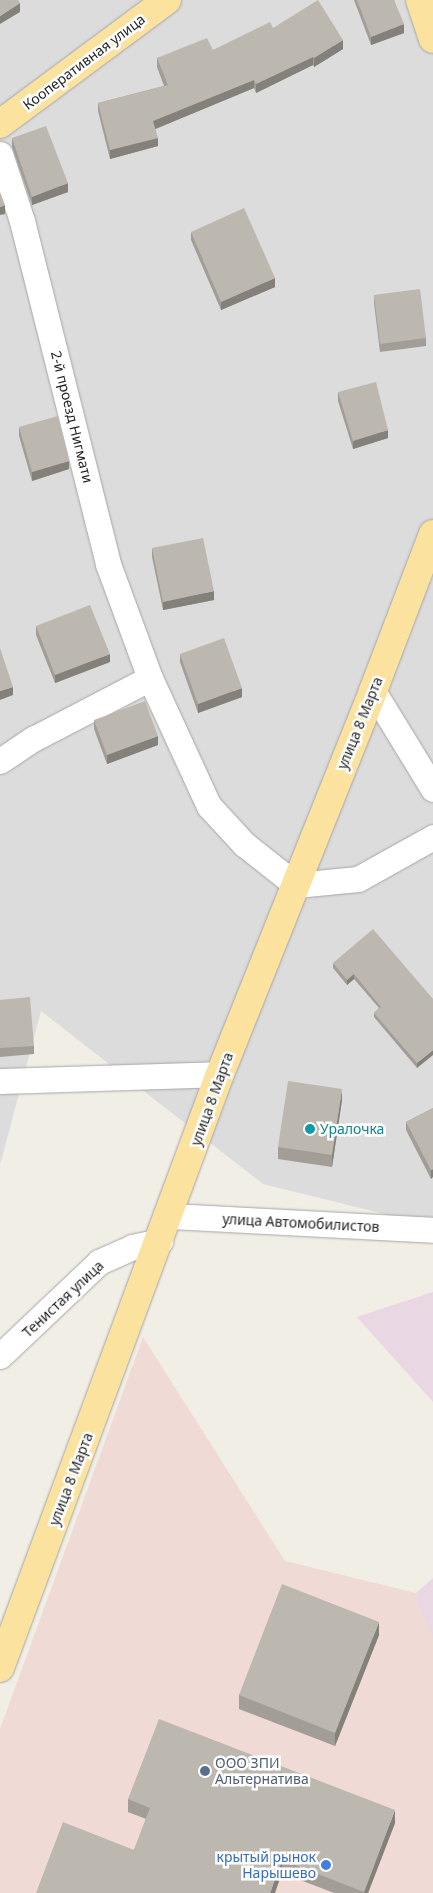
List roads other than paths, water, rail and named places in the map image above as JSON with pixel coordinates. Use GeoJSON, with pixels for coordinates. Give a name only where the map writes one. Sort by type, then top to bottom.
{"type":"FeatureCollection","features":[{"type":"Feature","properties":{"kind":"main road","name":"Кооперативная улица"},"geometry":{"type":"LineString","coordinates":[[0,124],[167,0]]}},
{"type":"Feature","properties":{"kind":"main road"},"geometry":{"type":"LineString","coordinates":[[420,0],[433,39]]}},
{"type":"Feature","properties":{"kind":"main road","name":"улица 8 Марта"},"geometry":{"type":"LineString","coordinates":[[0,1668],[165,1229],[220,1074],[373,691],[433,534]]}},
{"type":"Feature","properties":{"kind":"street","name":"2-й проезд Нигмати"},"geometry":{"type":"LineString","coordinates":[[0,154],[22,221],[108,564],[150,678],[209,806],[244,844],[296,885]]}},
{"type":"Feature","properties":{"kind":"street"},"geometry":{"type":"LineString","coordinates":[[0,761],[33,739],[150,678]]}},
{"type":"Feature","properties":{"kind":"street"},"geometry":{"type":"LineString","coordinates":[[373,691],[433,789]]}},
{"type":"Feature","properties":{"kind":"street"},"geometry":{"type":"LineString","coordinates":[[296,885],[358,879],[433,837]]}},
{"type":"Feature","properties":{"kind":"street"},"geometry":{"type":"LineString","coordinates":[[1,1081],[220,1074]]}},
{"type":"Feature","properties":{"kind":"street","name":"улица Автомобилистов"},"geometry":{"type":"LineString","coordinates":[[165,1229],[433,1230]]}},
{"type":"Feature","properties":{"kind":"street","name":"Тенистая улица"},"geometry":{"type":"LineString","coordinates":[[0,1356],[99,1262],[165,1229]]}},
{"type":"Feature","properties":{"kind":"place","name":"Уралочка"},"geometry":{"type":"Point","coordinates":[310,1129]}},
{"type":"Feature","properties":{"kind":"place","name":"ООО ЗПИ Альтернатива"},"geometry":{"type":"Point","coordinates":[205,1771]}},
{"type":"Feature","properties":{"kind":"place","name":"крытый рынок Нарышево"},"geometry":{"type":"Point","coordinates":[326,1865]}}]}
